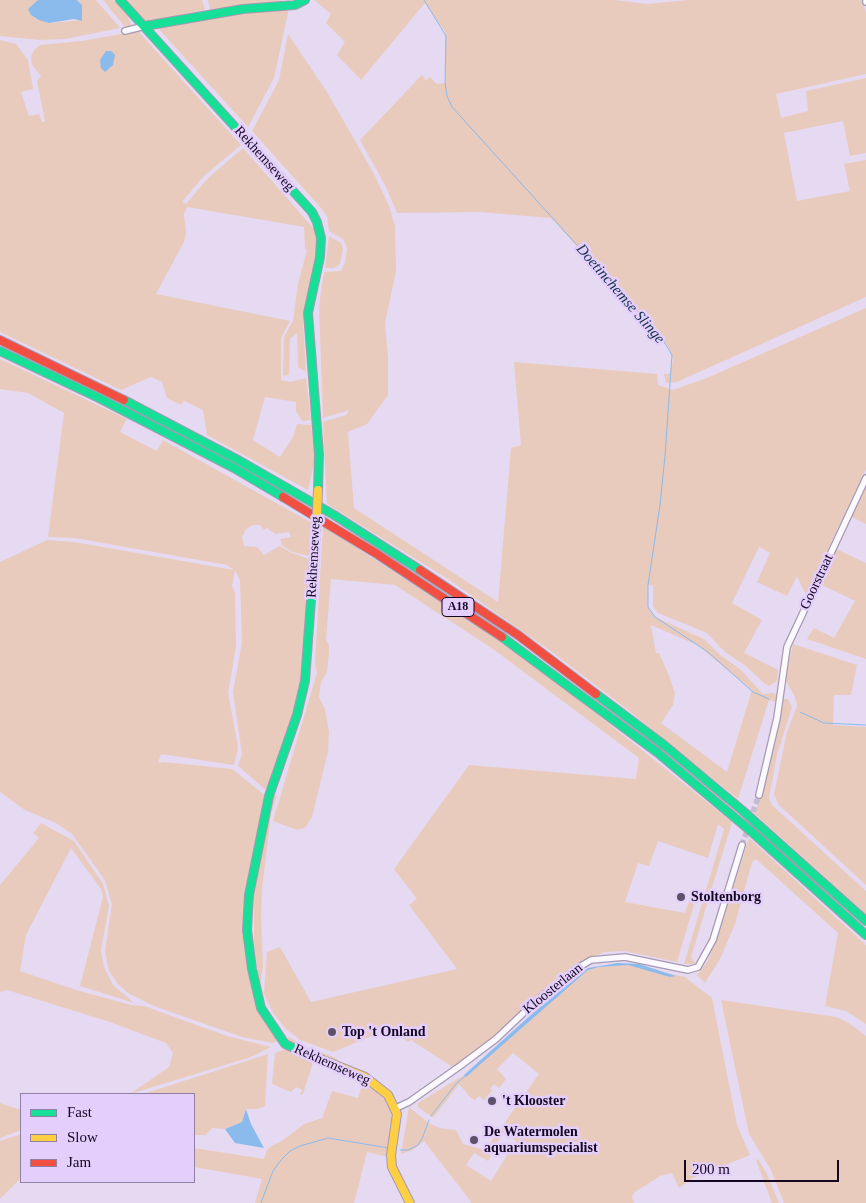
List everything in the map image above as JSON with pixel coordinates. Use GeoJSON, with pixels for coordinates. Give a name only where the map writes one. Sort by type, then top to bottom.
{"type":"FeatureCollection","features":[{"type":"Feature","properties":{"kind":"main road","name":"Rekhemseweg"},"geometry":{"type":"LineString","coordinates":[[120,0],[305,205],[317,222],[321,238],[320,257],[308,313],[319,454],[310,633],[305,681],[297,714],[269,796],[249,895],[247,930],[252,969],[261,1008],[285,1044],[328,1064],[365,1077],[388,1095],[396,1108]]}},
{"type":"Feature","properties":{"kind":"main road"},"geometry":{"type":"LineString","coordinates":[[145,26],[243,9],[295,5],[305,0]]}},
{"type":"Feature","properties":{"kind":"main road","name":"A18"},"geometry":{"type":"LineString","coordinates":[[0,340],[103,389],[240,461],[334,515],[448,588],[533,647],[664,745],[743,811],[866,921]]}},
{"type":"Feature","properties":{"kind":"main road","name":"A18"},"geometry":{"type":"LineString","coordinates":[[0,351],[99,398],[234,468],[377,554],[494,631],[578,692],[666,760],[753,833],[866,935]]}},
{"type":"Feature","properties":{"kind":"main road"},"geometry":{"type":"LineString","coordinates":[[396,1108],[397,1124],[391,1155],[392,1167],[410,1203]]}},
{"type":"Feature","properties":{"kind":"street"},"geometry":{"type":"LineString","coordinates":[[125,31],[145,26]]}},
{"type":"Feature","properties":{"kind":"street","name":"Goorstraat"},"geometry":{"type":"LineString","coordinates":[[759,795],[773,742],[787,647],[866,478]]}},
{"type":"Feature","properties":{"kind":"street","name":"Kloosterlaan"},"geometry":{"type":"LineString","coordinates":[[396,1108],[460,1066],[496,1039],[535,1002],[576,969],[591,960],[625,957],[688,970],[698,967],[713,940],[742,845]]}},
{"type":"Feature","properties":{"kind":"shaded area"},"geometry":{"type":"Polygon","coordinates":[[[0,0],[38,0],[30,13],[35,18],[49,23],[82,20],[80,2],[77,0],[96,0],[120,28],[65,39],[40,40],[0,36],[0,0]]]}},
{"type":"Feature","properties":{"kind":"shaded area"},"geometry":{"type":"Polygon","coordinates":[[[103,0],[114,0],[128,16],[131,25],[125,27],[103,0]]]}},
{"type":"Feature","properties":{"kind":"shaded area"},"geometry":{"type":"Polygon","coordinates":[[[125,0],[202,0],[205,10],[147,22],[125,0]]]}},
{"type":"Feature","properties":{"kind":"shaded area"},"geometry":{"type":"Polygon","coordinates":[[[208,0],[281,0],[286,3],[210,9],[208,0]]]}},
{"type":"Feature","properties":{"kind":"shaded area"},"geometry":{"type":"Polygon","coordinates":[[[314,0],[615,0],[648,4],[688,0],[863,0],[866,14],[866,74],[776,94],[781,118],[808,111],[806,91],[866,78],[866,153],[850,156],[843,121],[784,133],[797,201],[850,191],[844,164],[866,160],[866,297],[677,382],[666,383],[664,374],[669,374],[673,361],[669,348],[551,218],[479,212],[397,213],[385,185],[360,140],[422,75],[426,80],[430,77],[437,84],[445,83],[445,32],[425,3],[361,80],[337,55],[345,42],[326,23],[331,14],[314,0]]]}},
{"type":"Feature","properties":{"kind":"shaded area"},"geometry":{"type":"Polygon","coordinates":[[[289,8],[274,78],[248,127],[157,27],[258,9],[289,8]]]}},
{"type":"Feature","properties":{"kind":"shaded area"},"geometry":{"type":"Polygon","coordinates":[[[138,31],[241,145],[204,176],[182,202],[186,204],[207,179],[243,148],[315,230],[317,247],[303,321],[306,372],[298,367],[297,333],[290,339],[289,375],[283,376],[284,337],[293,321],[298,284],[307,250],[305,249],[304,227],[187,207],[184,214],[186,232],[184,242],[156,294],[290,321],[281,338],[281,380],[291,382],[306,378],[311,420],[303,421],[300,418],[296,411],[296,402],[265,397],[253,440],[280,457],[293,437],[297,424],[311,425],[316,455],[308,490],[207,435],[203,410],[184,401],[181,405],[167,398],[162,382],[151,377],[121,390],[0,332],[0,40],[16,44],[28,60],[33,89],[21,92],[29,116],[39,114],[42,122],[45,121],[37,81],[41,76],[32,65],[31,57],[34,50],[40,45],[81,41],[138,31]]]}},
{"type":"Feature","properties":{"kind":"shaded area"},"geometry":{"type":"Polygon","coordinates":[[[288,34],[327,92],[374,174],[389,206],[395,226],[396,271],[385,323],[388,358],[388,395],[367,424],[348,432],[354,508],[498,602],[511,448],[521,445],[514,362],[657,374],[658,385],[673,390],[707,378],[866,308],[866,469],[806,595],[797,576],[787,596],[757,582],[770,553],[759,547],[732,603],[762,620],[744,653],[778,670],[777,681],[769,686],[765,684],[746,666],[725,652],[707,633],[658,613],[653,606],[653,586],[648,585],[648,607],[655,617],[704,639],[720,655],[740,669],[763,694],[774,693],[777,696],[777,702],[769,700],[738,799],[628,710],[556,655],[448,579],[327,504],[323,422],[346,415],[349,410],[323,418],[319,306],[324,272],[341,271],[345,263],[347,249],[344,240],[329,231],[327,216],[321,208],[252,131],[279,80],[288,34]],[[651,625],[656,653],[659,653],[675,693],[673,705],[661,723],[727,772],[752,690],[697,645],[651,625]]]}},
{"type":"Feature","properties":{"kind":"shaded area"},"geometry":{"type":"Polygon","coordinates":[[[329,236],[341,243],[343,249],[340,264],[334,268],[325,268],[329,236]]]}},
{"type":"Feature","properties":{"kind":"shaded area"},"geometry":{"type":"Polygon","coordinates":[[[0,359],[127,419],[120,432],[157,451],[163,440],[312,523],[309,556],[292,552],[282,545],[280,539],[291,537],[289,532],[275,534],[267,528],[264,530],[260,525],[253,525],[246,529],[242,537],[244,546],[257,547],[264,555],[280,546],[292,553],[309,559],[310,563],[307,621],[300,682],[292,719],[267,791],[238,766],[242,754],[233,692],[242,642],[240,580],[235,570],[232,586],[235,593],[236,646],[228,693],[238,747],[235,762],[233,765],[161,754],[158,763],[232,769],[267,797],[245,936],[255,1001],[276,1037],[277,1041],[273,1043],[242,1037],[154,1006],[128,993],[118,984],[109,971],[105,952],[112,904],[105,880],[72,834],[56,823],[25,810],[0,792],[0,562],[47,540],[74,542],[234,570],[227,565],[75,538],[48,537],[64,413],[28,393],[0,389],[0,359]]]}},
{"type":"Feature","properties":{"kind":"shaded area"},"geometry":{"type":"Polygon","coordinates":[[[866,488],[866,524],[852,517],[866,488]]]}},
{"type":"Feature","properties":{"kind":"shaded area"},"geometry":{"type":"Polygon","coordinates":[[[323,526],[482,629],[574,696],[732,822],[691,957],[696,964],[684,964],[724,829],[718,824],[708,858],[658,841],[649,866],[638,863],[625,902],[685,913],[693,889],[698,891],[677,962],[624,951],[605,952],[588,958],[559,976],[496,1035],[454,1068],[411,1040],[408,1042],[399,1035],[394,1040],[383,1028],[379,1033],[333,1052],[300,1040],[286,1029],[273,1013],[264,994],[267,952],[280,947],[311,1002],[457,969],[409,905],[417,899],[394,869],[469,765],[636,779],[639,758],[493,649],[395,585],[331,579],[326,640],[329,645],[329,653],[327,672],[321,682],[319,697],[325,709],[329,732],[328,752],[312,817],[306,827],[297,830],[273,821],[317,673],[315,663],[323,526]]]}},
{"type":"Feature","properties":{"kind":"shaded area"},"geometry":{"type":"Polygon","coordinates":[[[836,549],[866,563],[866,659],[807,639],[814,628],[834,638],[855,601],[820,584],[836,549]]]}},
{"type":"Feature","properties":{"kind":"shaded area"},"geometry":{"type":"Polygon","coordinates":[[[793,644],[857,665],[851,695],[834,695],[833,725],[866,727],[866,885],[779,805],[774,794],[787,732],[797,706],[795,697],[785,679],[793,644]]]}},
{"type":"Feature","properties":{"kind":"shaded area"},"geometry":{"type":"Polygon","coordinates":[[[783,699],[788,699],[792,707],[777,755],[769,798],[772,805],[866,891],[866,914],[755,814],[776,741],[783,699]]]}},
{"type":"Feature","properties":{"kind":"shaded area"},"geometry":{"type":"Polygon","coordinates":[[[274,795],[277,796],[271,814],[262,889],[263,966],[260,988],[254,943],[254,894],[256,874],[274,795]]]}},
{"type":"Feature","properties":{"kind":"shaded area"},"geometry":{"type":"Polygon","coordinates":[[[41,823],[74,841],[103,884],[109,906],[101,950],[104,967],[113,985],[134,1003],[80,986],[103,897],[101,889],[71,848],[26,935],[20,971],[76,990],[131,1005],[144,1006],[227,1036],[271,1047],[251,1057],[131,1093],[169,1067],[173,1053],[166,1043],[110,1022],[7,990],[0,992],[0,885],[39,838],[33,833],[41,823]]]}},
{"type":"Feature","properties":{"kind":"shaded area"},"geometry":{"type":"Polygon","coordinates":[[[749,838],[866,945],[866,1024],[846,1011],[825,1006],[838,933],[756,859],[752,862],[735,924],[720,959],[705,983],[697,975],[707,962],[719,933],[749,838]]]}},
{"type":"Feature","properties":{"kind":"shaded area"},"geometry":{"type":"Polygon","coordinates":[[[628,965],[685,977],[712,998],[737,1125],[750,1155],[693,1178],[679,1188],[672,1173],[660,1176],[635,1192],[632,1196],[634,1203],[472,1203],[424,1141],[413,1150],[401,1154],[409,1107],[430,1124],[440,1128],[456,1130],[463,1144],[485,1150],[539,1074],[513,1053],[497,1069],[506,1079],[499,1088],[494,1084],[490,1089],[492,1091],[484,1100],[479,1096],[475,1100],[471,1098],[459,1084],[433,1118],[418,1107],[418,1103],[464,1075],[466,1077],[588,970],[599,967],[628,965]],[[503,1133],[488,1161],[474,1153],[466,1165],[491,1181],[516,1141],[503,1133]]]}},
{"type":"Feature","properties":{"kind":"shaded area"},"geometry":{"type":"Polygon","coordinates":[[[721,1000],[836,1017],[849,1023],[866,1036],[866,1203],[784,1203],[771,1170],[749,1134],[721,1000]]]}},
{"type":"Feature","properties":{"kind":"shaded area"},"geometry":{"type":"Polygon","coordinates":[[[289,1037],[306,1047],[334,1057],[347,1067],[293,1046],[286,1041],[289,1037]]]}},
{"type":"Feature","properties":{"kind":"shaded area"},"geometry":{"type":"Polygon","coordinates":[[[286,1049],[314,1060],[303,1094],[300,1095],[302,1090],[296,1087],[291,1092],[272,1084],[275,1053],[286,1049]]]}},
{"type":"Feature","properties":{"kind":"shaded area"},"geometry":{"type":"Polygon","coordinates":[[[268,1054],[265,1106],[258,1109],[246,1109],[242,1122],[225,1129],[212,1128],[206,1135],[195,1135],[195,1093],[146,1093],[268,1054]]]}},
{"type":"Feature","properties":{"kind":"shaded area"},"geometry":{"type":"Polygon","coordinates":[[[363,1082],[386,1100],[394,1122],[388,1157],[367,1152],[354,1203],[255,1203],[262,1179],[195,1167],[195,1148],[264,1159],[267,1150],[271,1146],[282,1141],[304,1124],[322,1118],[332,1091],[358,1098],[363,1082]]]}},
{"type":"Feature","properties":{"kind":"shaded area"},"geometry":{"type":"Polygon","coordinates":[[[0,1103],[20,1110],[20,1130],[0,1138],[0,1103]]]}},
{"type":"Feature","properties":{"kind":"shaded area"},"geometry":{"type":"Polygon","coordinates":[[[20,1134],[20,1179],[0,1199],[0,1141],[20,1134]]]}},
{"type":"Feature","properties":{"kind":"shaded area"},"geometry":{"type":"Polygon","coordinates":[[[758,1159],[766,1172],[779,1203],[772,1203],[756,1160],[758,1159]]]}},
{"type":"Feature","properties":{"kind":"water"},"geometry":{"type":"Polygon","coordinates":[[[38,0],[77,0],[82,5],[82,21],[74,19],[49,23],[39,20],[31,15],[28,9],[38,0]]]}},
{"type":"Feature","properties":{"kind":"water"},"geometry":{"type":"Polygon","coordinates":[[[106,51],[111,51],[115,55],[113,65],[105,72],[101,68],[100,60],[106,51]]]}},
{"type":"Feature","properties":{"kind":"water"},"geometry":{"type":"Polygon","coordinates":[[[618,963],[639,964],[676,976],[670,977],[628,965],[599,967],[588,970],[466,1077],[464,1075],[533,1013],[588,968],[618,963]]]}},
{"type":"Feature","properties":{"kind":"water"},"geometry":{"type":"Polygon","coordinates":[[[246,1109],[251,1124],[264,1148],[235,1143],[225,1129],[242,1122],[246,1109]]]}},
{"type":"Feature","properties":{"kind":"waterway","name":"Doetinchemse Slinge"},"geometry":{"type":"LineString","coordinates":[[424,0],[446,36],[445,83],[447,96],[452,107],[663,340],[672,355],[665,456],[648,585],[648,607],[655,617],[708,652],[753,692],[769,699]]}},
{"type":"Feature","properties":{"kind":"waterway"},"geometry":{"type":"LineString","coordinates":[[800,712],[824,723],[866,725]]}},
{"type":"Feature","properties":{"kind":"waterway"},"geometry":{"type":"LineString","coordinates":[[431,1116],[455,1085],[465,1076]]}},
{"type":"Feature","properties":{"kind":"waterway"},"geometry":{"type":"LineString","coordinates":[[400,1150],[408,1150],[418,1145],[429,1120]]}},
{"type":"Feature","properties":{"kind":"waterway"},"geometry":{"type":"LineString","coordinates":[[261,1203],[273,1171],[290,1151],[300,1146],[328,1138],[389,1148]]}},
{"type":"Feature","properties":{"kind":"tunnel"},"geometry":{"type":"LineString","coordinates":[[750,820],[759,795]]}},
{"type":"Feature","properties":{"kind":"tunnel"},"geometry":{"type":"LineString","coordinates":[[742,845],[748,828]]}},
{"type":"Feature","properties":{"kind":"traffic: fast"},"geometry":{"type":"LineString","coordinates":[[120,0],[312,212],[317,222],[321,238],[320,257],[308,313],[319,454],[318,490]]}},
{"type":"Feature","properties":{"kind":"traffic: fast"},"geometry":{"type":"LineString","coordinates":[[145,26],[243,9],[295,5],[305,0]]}},
{"type":"Feature","properties":{"kind":"traffic: fast"},"geometry":{"type":"LineString","coordinates":[[0,351],[99,398],[234,468],[283,497]]}},
{"type":"Feature","properties":{"kind":"traffic: fast"},"geometry":{"type":"LineString","coordinates":[[124,400],[240,461],[334,515],[420,570]]}},
{"type":"Feature","properties":{"kind":"traffic: fast"},"geometry":{"type":"LineString","coordinates":[[300,1051],[285,1044],[261,1008],[252,969],[247,930],[249,895],[269,796],[297,715],[305,681],[316,533]]}},
{"type":"Feature","properties":{"kind":"traffic: fast"},"geometry":{"type":"LineString","coordinates":[[502,637],[658,753],[753,833],[866,935]]}},
{"type":"Feature","properties":{"kind":"traffic: fast"},"geometry":{"type":"LineString","coordinates":[[596,694],[664,745],[743,811],[866,921]]}},
{"type":"Feature","properties":{"kind":"traffic: slow"},"geometry":{"type":"LineString","coordinates":[[316,533],[318,490]]}},
{"type":"Feature","properties":{"kind":"traffic: slow"},"geometry":{"type":"LineString","coordinates":[[300,1051],[365,1077],[388,1095],[397,1114],[391,1155],[392,1167],[410,1203]]}},
{"type":"Feature","properties":{"kind":"traffic: jam"},"geometry":{"type":"LineString","coordinates":[[0,340],[124,400]]}},
{"type":"Feature","properties":{"kind":"traffic: jam"},"geometry":{"type":"LineString","coordinates":[[283,497],[377,554],[502,637]]}},
{"type":"Feature","properties":{"kind":"traffic: jam"},"geometry":{"type":"LineString","coordinates":[[420,570],[518,635],[596,694]]}},
{"type":"Feature","properties":{"kind":"place","name":"Stoltenborg"},"geometry":{"type":"Point","coordinates":[681,897]}},
{"type":"Feature","properties":{"kind":"place","name":"Top 't Onland"},"geometry":{"type":"Point","coordinates":[332,1032]}},
{"type":"Feature","properties":{"kind":"place","name":"'t Klooster"},"geometry":{"type":"Point","coordinates":[492,1101]}},
{"type":"Feature","properties":{"kind":"place","name":"De Watermolen aquariumspecialist"},"geometry":{"type":"Point","coordinates":[474,1140]}}]}
